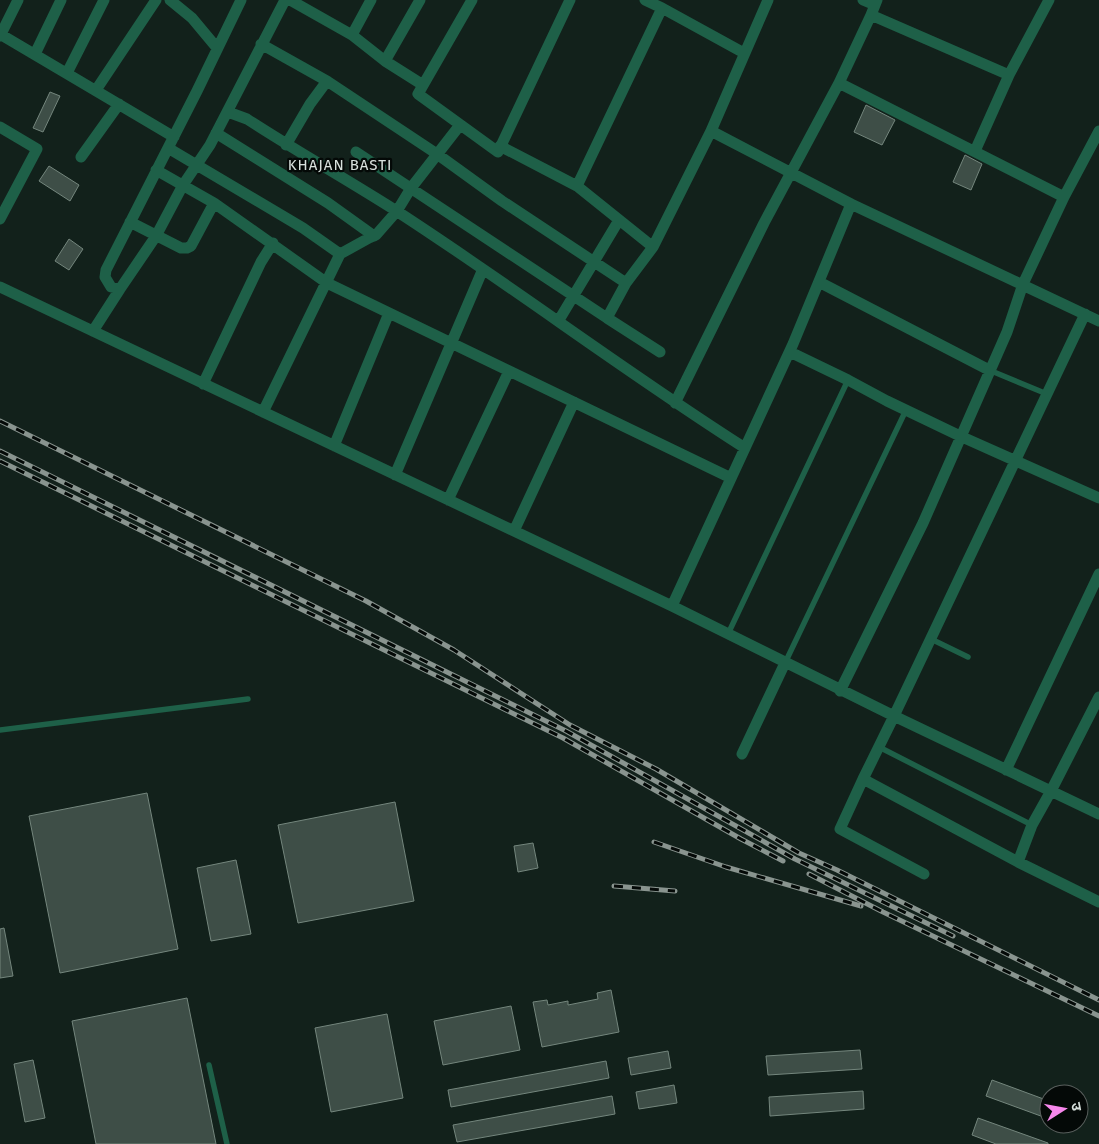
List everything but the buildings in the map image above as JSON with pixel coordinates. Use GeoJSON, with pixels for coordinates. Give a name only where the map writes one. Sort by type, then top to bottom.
{"type":"FeatureCollection","features":[{"type":"Feature","properties":{"kind":"street"},"geometry":{"type":"LineString","coordinates":[[18,0],[0,35],[174,137]]}},
{"type":"Feature","properties":{"kind":"street"},"geometry":{"type":"LineString","coordinates":[[35,54],[62,0]]}},
{"type":"Feature","properties":{"kind":"street"},"geometry":{"type":"LineString","coordinates":[[67,73],[104,0]]}},
{"type":"Feature","properties":{"kind":"street"},"geometry":{"type":"LineString","coordinates":[[96,90],[156,0]]}},
{"type":"Feature","properties":{"kind":"street"},"geometry":{"type":"LineString","coordinates":[[170,0],[192,18],[217,48]]}},
{"type":"Feature","properties":{"kind":"street"},"geometry":{"type":"LineString","coordinates":[[120,290],[111,287],[105,277],[106,270],[241,0]]}},
{"type":"Feature","properties":{"kind":"street"},"geometry":{"type":"LineString","coordinates":[[93,331],[156,236],[183,185],[216,133],[285,0]]}},
{"type":"Feature","properties":{"kind":"street"},"geometry":{"type":"LineString","coordinates":[[290,0],[352,35],[385,61],[423,85]]}},
{"type":"Feature","properties":{"kind":"street"},"geometry":{"type":"LineString","coordinates":[[352,35],[371,0]]}},
{"type":"Feature","properties":{"kind":"street"},"geometry":{"type":"LineString","coordinates":[[385,61],[420,0]]}},
{"type":"Feature","properties":{"kind":"street"},"geometry":{"type":"LineString","coordinates":[[472,0],[418,94],[498,152],[570,0]]}},
{"type":"Feature","properties":{"kind":"street"},"geometry":{"type":"LineString","coordinates":[[645,0],[744,53]]}},
{"type":"Feature","properties":{"kind":"street"},"geometry":{"type":"LineString","coordinates":[[607,318],[626,283],[653,247],[710,131],[768,0]]}},
{"type":"Feature","properties":{"kind":"street"},"geometry":{"type":"LineString","coordinates":[[863,0],[1009,75]]}},
{"type":"Feature","properties":{"kind":"street"},"geometry":{"type":"LineString","coordinates":[[975,151],[1009,75],[1049,0]]}},
{"type":"Feature","properties":{"kind":"street"},"geometry":{"type":"LineString","coordinates":[[675,403],[764,223],[839,83],[874,7]]}},
{"type":"Feature","properties":{"kind":"street"},"geometry":{"type":"LineString","coordinates":[[577,186],[662,8]]}},
{"type":"Feature","properties":{"kind":"street"},"geometry":{"type":"LineString","coordinates":[[261,44],[327,82],[437,154],[502,202],[626,283]]}},
{"type":"Feature","properties":{"kind":"street"},"geometry":{"type":"LineString","coordinates":[[286,145],[310,104],[327,82]]}},
{"type":"Feature","properties":{"kind":"street"},"geometry":{"type":"LineString","coordinates":[[839,83],[1064,198]]}},
{"type":"Feature","properties":{"kind":"street"},"geometry":{"type":"LineString","coordinates":[[81,157],[119,104]]}},
{"type":"Feature","properties":{"kind":"street"},"geometry":{"type":"LineString","coordinates":[[228,112],[247,119],[286,145],[397,211],[559,320],[675,403],[745,448]]}},
{"type":"Feature","properties":{"kind":"street"},"geometry":{"type":"LineString","coordinates":[[263,412],[340,254],[374,236],[397,211],[410,188],[460,125]]}},
{"type":"Feature","properties":{"kind":"street"},"geometry":{"type":"LineString","coordinates":[[0,127],[38,149],[0,220]]}},
{"type":"Feature","properties":{"kind":"street"},"geometry":{"type":"LineString","coordinates":[[710,131],[851,204],[1099,320]]}},
{"type":"Feature","properties":{"kind":"street"},"geometry":{"type":"LineString","coordinates":[[840,691],[922,523],[1007,332],[1023,284],[1064,198],[1099,131]]}},
{"type":"Feature","properties":{"kind":"street"},"geometry":{"type":"LineString","coordinates":[[216,133],[328,202],[374,236]]}},
{"type":"Feature","properties":{"kind":"street"},"geometry":{"type":"LineString","coordinates":[[500,146],[577,186],[653,247]]}},
{"type":"Feature","properties":{"kind":"street"},"geometry":{"type":"LineString","coordinates":[[168,148],[303,228],[340,254]]}},
{"type":"Feature","properties":{"kind":"street"},"geometry":{"type":"LineString","coordinates":[[356,152],[660,352]]}},
{"type":"Feature","properties":{"kind":"street"},"geometry":{"type":"LineString","coordinates":[[156,170],[214,203],[327,283],[731,478]]}},
{"type":"Feature","properties":{"kind":"street"},"geometry":{"type":"LineString","coordinates":[[130,222],[181,248],[186,248],[191,246],[214,203]]}},
{"type":"Feature","properties":{"kind":"street"},"geometry":{"type":"LineString","coordinates":[[672,606],[790,352],[851,204]]}},
{"type":"Feature","properties":{"kind":"street"},"geometry":{"type":"LineString","coordinates":[[559,320],[619,220]]}},
{"type":"Feature","properties":{"kind":"street"},"geometry":{"type":"LineString","coordinates":[[203,384],[261,262],[273,244]]}},
{"type":"Feature","properties":{"kind":"street"},"geometry":{"type":"LineString","coordinates":[[395,475],[483,269]]}},
{"type":"Feature","properties":{"kind":"street"},"geometry":{"type":"LineString","coordinates":[[819,282],[989,370]]}},
{"type":"Feature","properties":{"kind":"street"},"geometry":{"type":"LineString","coordinates":[[0,287],[672,606],[840,691],[1099,814]]}},
{"type":"Feature","properties":{"kind":"street"},"geometry":{"type":"LineString","coordinates":[[334,446],[389,313]]}},
{"type":"Feature","properties":{"kind":"street"},"geometry":{"type":"LineString","coordinates":[[924,874],[840,829],[1085,314]]}},
{"type":"Feature","properties":{"kind":"street"},"geometry":{"type":"LineString","coordinates":[[790,352],[960,436],[1099,498]]}},
{"type":"Feature","properties":{"kind":"street"},"geometry":{"type":"LineString","coordinates":[[448,500],[509,371]]}},
{"type":"Feature","properties":{"kind":"street"},"geometry":{"type":"LineString","coordinates":[[514,532],[574,402]]}},
{"type":"Feature","properties":{"kind":"street"},"geometry":{"type":"LineString","coordinates":[[1006,770],[1099,574]]}},
{"type":"Feature","properties":{"kind":"street"},"geometry":{"type":"LineString","coordinates":[[742,754],[784,663]]}},
{"type":"Feature","properties":{"kind":"street"},"geometry":{"type":"LineString","coordinates":[[1018,862],[1032,825],[1099,697]]}},
{"type":"Feature","properties":{"kind":"street"},"geometry":{"type":"LineString","coordinates":[[863,779],[1018,862],[1099,902]]}},
{"type":"Feature","properties":{"kind":"lane"},"geometry":{"type":"LineString","coordinates":[[989,370],[1047,394]]}},
{"type":"Feature","properties":{"kind":"lane"},"geometry":{"type":"LineString","coordinates":[[728,634],[848,380]]}},
{"type":"Feature","properties":{"kind":"lane"},"geometry":{"type":"LineString","coordinates":[[784,663],[906,410]]}},
{"type":"Feature","properties":{"kind":"lane"},"geometry":{"type":"LineString","coordinates":[[931,639],[968,658]]}},
{"type":"Feature","properties":{"kind":"lane"},"geometry":{"type":"LineString","coordinates":[[0,730],[248,699]]}},
{"type":"Feature","properties":{"kind":"lane"},"geometry":{"type":"LineString","coordinates":[[879,747],[1032,825]]}},
{"type":"Feature","properties":{"kind":"lane"},"geometry":{"type":"LineString","coordinates":[[209,1065],[227,1144]]}},
{"type":"Feature","properties":{"kind":"railway"},"geometry":{"type":"LineString","coordinates":[[0,421],[366,601],[454,650],[570,725],[656,769],[799,853],[1099,1000]]}},
{"type":"Feature","properties":{"kind":"railway"},"geometry":{"type":"LineString","coordinates":[[0,451],[566,731],[795,859],[953,936]]}},
{"type":"Feature","properties":{"kind":"railway"},"geometry":{"type":"LineString","coordinates":[[0,461],[563,738],[783,861]]}},
{"type":"Feature","properties":{"kind":"railway"},"geometry":{"type":"LineString","coordinates":[[654,842],[726,867],[861,906]]}},
{"type":"Feature","properties":{"kind":"railway"},"geometry":{"type":"LineString","coordinates":[[809,874],[883,912],[1099,1016]]}},
{"type":"Feature","properties":{"kind":"railway"},"geometry":{"type":"LineString","coordinates":[[614,886],[675,891]]}},
{"type":"Feature","properties":{"kind":"district","name":"KHAJAN BASTI"},"geometry":{"type":"Point","coordinates":[340,165]}}]}
